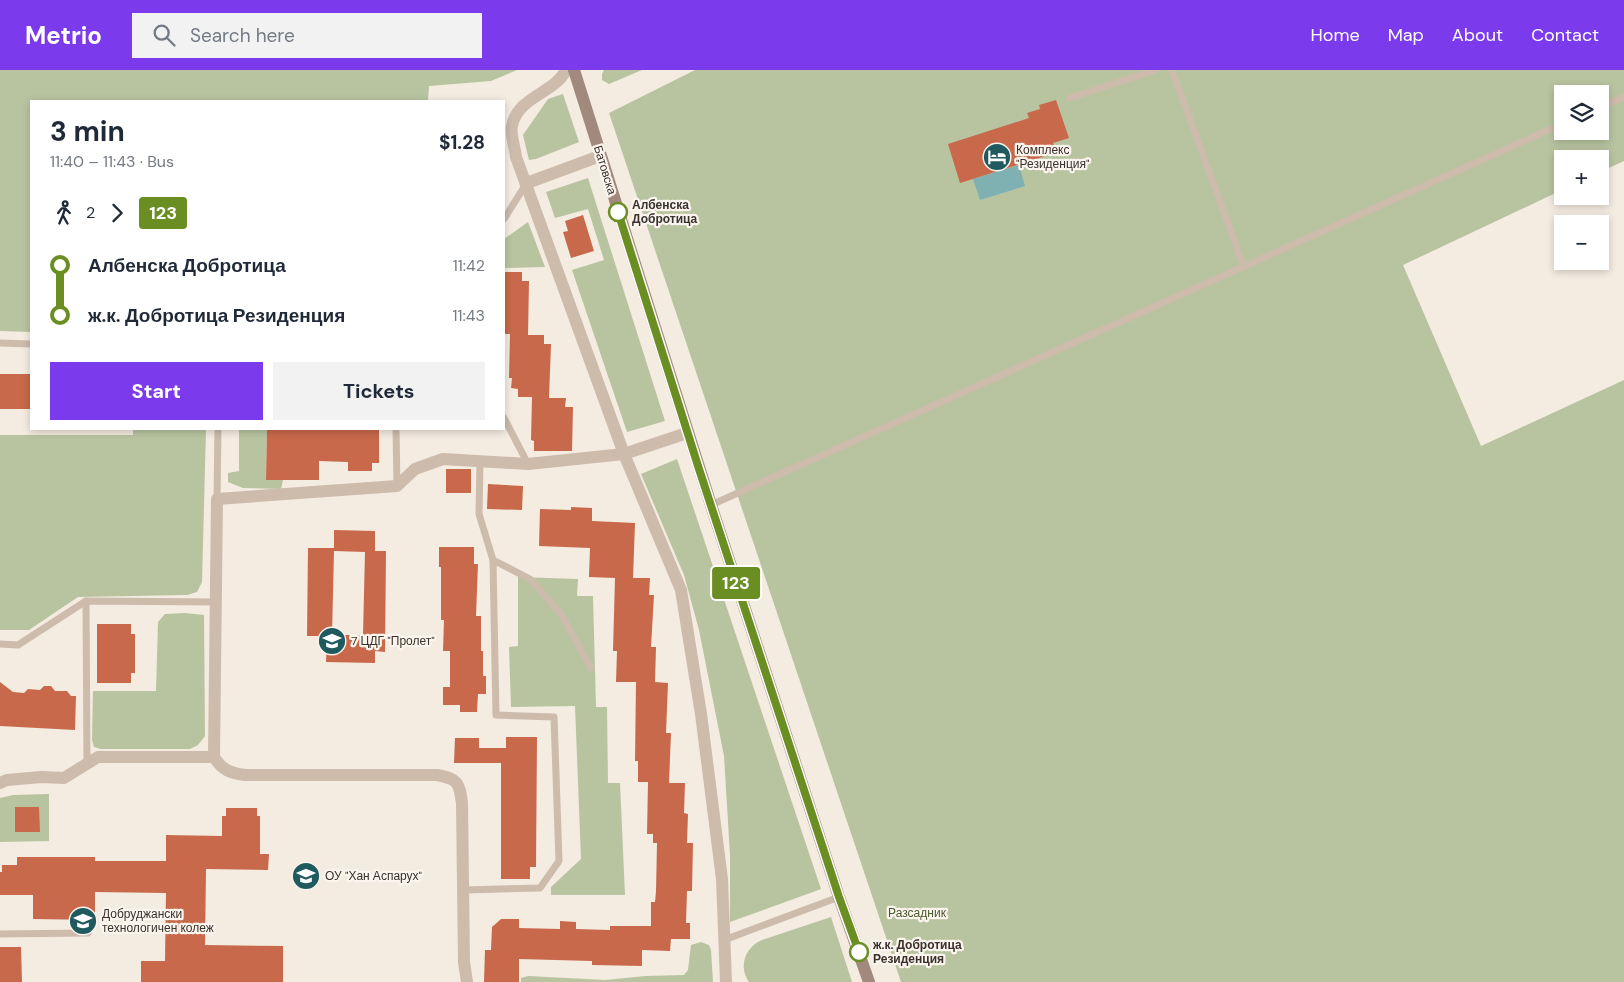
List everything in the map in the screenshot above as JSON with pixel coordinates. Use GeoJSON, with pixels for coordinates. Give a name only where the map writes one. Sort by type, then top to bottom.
{"type":"FeatureCollection","features":[{"type":"Feature","properties":{"kind":"street"},"geometry":{"type":"LineString","coordinates":[[566,70],[548,89],[527,101],[518,112],[512,126],[516,157],[624,454],[681,590],[701,714],[720,860],[726,982]]}},
{"type":"Feature","properties":{"kind":"street","name":"Батовска"},"geometry":{"type":"LineString","coordinates":[[574,70],[711,505],[839,897],[869,982]]}},
{"type":"Feature","properties":{"kind":"street"},"geometry":{"type":"LineString","coordinates":[[527,183],[600,156]]}},
{"type":"Feature","properties":{"kind":"street"},"geometry":{"type":"LineString","coordinates":[[467,982],[464,962],[462,803],[460,786],[452,778],[437,775],[245,775],[230,773],[219,766],[214,757],[217,499],[397,486],[415,469],[443,459],[528,464],[624,454],[688,433]]}},
{"type":"Feature","properties":{"kind":"street"},"geometry":{"type":"LineString","coordinates":[[0,783],[7,780],[41,777],[64,778],[98,757],[214,757]]}},
{"type":"Feature","properties":{"kind":"lane"},"geometry":{"type":"LineString","coordinates":[[1070,98],[1155,70]]}},
{"type":"Feature","properties":{"kind":"lane"},"geometry":{"type":"LineString","coordinates":[[1172,70],[1244,267]]}},
{"type":"Feature","properties":{"kind":"lane"},"geometry":{"type":"LineString","coordinates":[[1609,103],[1624,97]]}},
{"type":"Feature","properties":{"kind":"lane"},"geometry":{"type":"LineString","coordinates":[[711,505],[1554,128]]}},
{"type":"Feature","properties":{"kind":"lane"},"geometry":{"type":"LineString","coordinates":[[505,217],[527,183]]}},
{"type":"Feature","properties":{"kind":"lane"},"geometry":{"type":"LineString","coordinates":[[0,343],[30,344]]}},
{"type":"Feature","properties":{"kind":"lane"},"geometry":{"type":"LineString","coordinates":[[505,420],[528,464]]}},
{"type":"Feature","properties":{"kind":"lane"},"geometry":{"type":"LineString","coordinates":[[217,499],[218,430]]}},
{"type":"Feature","properties":{"kind":"lane"},"geometry":{"type":"LineString","coordinates":[[396,430],[397,486]]}},
{"type":"Feature","properties":{"kind":"lane"},"geometry":{"type":"LineString","coordinates":[[464,890],[540,888],[559,861],[554,717],[496,716],[493,560],[479,514],[480,462]]}},
{"type":"Feature","properties":{"kind":"lane"},"geometry":{"type":"LineString","coordinates":[[493,560],[530,579],[561,614],[591,668]]}},
{"type":"Feature","properties":{"kind":"lane"},"geometry":{"type":"LineString","coordinates":[[86,601],[86,765]]}},
{"type":"Feature","properties":{"kind":"lane"},"geometry":{"type":"LineString","coordinates":[[0,644],[18,645],[86,601],[216,602]]}},
{"type":"Feature","properties":{"kind":"lane"},"geometry":{"type":"LineString","coordinates":[[724,940],[839,897]]}},
{"type":"Feature","properties":{"kind":"lane"},"geometry":{"type":"LineString","coordinates":[[0,934],[88,933]]}},
{"type":"Feature","properties":{"kind":"green space"},"geometry":{"type":"Polygon","coordinates":[[[0,70],[517,70],[491,81],[429,86],[428,100],[30,100],[30,332],[0,331],[0,70]]]}},
{"type":"Feature","properties":{"kind":"green space"},"geometry":{"type":"Polygon","coordinates":[[[604,70],[642,70],[609,84],[602,80],[604,70]]]}},
{"type":"Feature","properties":{"kind":"green space","name":"Разсадник"},"geometry":{"type":"Polygon","coordinates":[[[695,70],[1624,70],[1624,161],[1609,168],[1609,150],[1554,150],[1554,194],[1403,265],[1481,446],[1624,380],[1624,982],[901,982],[609,113],[695,70]]]}},
{"type":"Feature","properties":{"kind":"green space"},"geometry":{"type":"Polygon","coordinates":[[[563,94],[579,142],[529,160],[523,135],[548,99],[563,94]]]}},
{"type":"Feature","properties":{"kind":"green space"},"geometry":{"type":"Polygon","coordinates":[[[588,178],[665,421],[627,432],[572,270],[604,260],[588,209],[555,218],[546,192],[588,178]]]}},
{"type":"Feature","properties":{"kind":"green space"},"geometry":{"type":"Polygon","coordinates":[[[528,222],[545,267],[505,268],[505,238],[528,222]]]}},
{"type":"Feature","properties":{"kind":"green space"},"geometry":{"type":"Polygon","coordinates":[[[133,430],[206,430],[202,582],[197,592],[187,595],[78,597],[29,630],[0,630],[0,435],[133,435],[133,430]]]}},
{"type":"Feature","properties":{"kind":"green space"},"geometry":{"type":"Polygon","coordinates":[[[239,430],[267,430],[266,480],[283,480],[281,489],[243,488],[228,482],[228,473],[239,471],[239,430]]]}},
{"type":"Feature","properties":{"kind":"green space"},"geometry":{"type":"Polygon","coordinates":[[[677,459],[821,889],[730,922],[730,855],[724,756],[699,630],[684,575],[641,474],[677,459]]]}},
{"type":"Feature","properties":{"kind":"green space"},"geometry":{"type":"Polygon","coordinates":[[[518,577],[578,579],[577,596],[593,596],[596,707],[607,707],[608,783],[620,783],[625,895],[551,895],[551,887],[581,859],[575,706],[511,707],[509,647],[518,646],[518,577]]]}},
{"type":"Feature","properties":{"kind":"green space"},"geometry":{"type":"Polygon","coordinates":[[[185,613],[204,615],[205,736],[198,745],[190,749],[101,749],[94,747],[92,740],[93,691],[156,691],[158,622],[165,614],[185,613]]]}},
{"type":"Feature","properties":{"kind":"green space"},"geometry":{"type":"Polygon","coordinates":[[[49,794],[49,841],[0,842],[0,798],[13,795],[49,794]]]}},
{"type":"Feature","properties":{"kind":"green space"},"geometry":{"type":"Polygon","coordinates":[[[831,917],[852,982],[749,982],[744,970],[745,958],[751,947],[756,943],[831,917]]]}},
{"type":"Feature","properties":{"kind":"green space"},"geometry":{"type":"Polygon","coordinates":[[[701,942],[709,945],[711,950],[713,982],[521,982],[521,978],[528,976],[605,980],[684,975],[688,970],[691,945],[701,942]]]}},
{"type":"Feature","properties":{"kind":"water"},"geometry":{"type":"Polygon","coordinates":[[[1019,165],[1025,186],[980,200],[973,179],[1019,165]]]}},
{"type":"Feature","properties":{"kind":"building","name":"Комплекс \"Резиденция\""},"geometry":{"type":"Polygon","coordinates":[[[1056,100],[1069,138],[1053,143],[1055,153],[960,183],[948,144],[1029,118],[1027,113],[1040,109],[1039,105],[1056,100]]]}},
{"type":"Feature","properties":{"kind":"building"},"geometry":{"type":"Polygon","coordinates":[[[583,215],[594,251],[571,258],[563,232],[568,231],[565,221],[583,215]]]}},
{"type":"Feature","properties":{"kind":"building"},"geometry":{"type":"Polygon","coordinates":[[[505,272],[522,272],[522,281],[529,281],[528,335],[544,335],[544,344],[551,344],[549,398],[566,398],[565,407],[573,407],[572,451],[534,451],[534,441],[531,440],[532,397],[518,397],[518,389],[511,388],[512,378],[509,378],[510,334],[505,334],[505,272]]]}},
{"type":"Feature","properties":{"kind":"building"},"geometry":{"type":"Polygon","coordinates":[[[0,374],[30,374],[30,409],[0,409],[0,374]]]}},
{"type":"Feature","properties":{"kind":"building"},"geometry":{"type":"Polygon","coordinates":[[[267,430],[379,430],[379,463],[372,463],[372,471],[348,471],[348,462],[319,461],[319,480],[266,480],[267,430]]]}},
{"type":"Feature","properties":{"kind":"building"},"geometry":{"type":"Polygon","coordinates":[[[446,469],[471,469],[471,493],[446,493],[446,469]]]}},
{"type":"Feature","properties":{"kind":"building"},"geometry":{"type":"Polygon","coordinates":[[[488,484],[523,486],[522,510],[487,509],[488,484]]]}},
{"type":"Feature","properties":{"kind":"building"},"geometry":{"type":"Polygon","coordinates":[[[571,507],[592,508],[592,521],[635,523],[633,578],[650,578],[649,595],[654,595],[651,647],[656,647],[655,682],[668,683],[666,733],[671,733],[669,783],[685,783],[684,813],[688,814],[687,843],[693,843],[692,891],[687,891],[686,923],[690,923],[690,939],[671,939],[670,951],[642,950],[642,966],[592,965],[592,961],[519,959],[519,982],[484,982],[485,950],[491,950],[492,927],[501,919],[519,919],[519,928],[560,929],[560,921],[576,922],[576,929],[610,930],[610,926],[651,926],[651,902],[655,902],[656,891],[657,843],[653,843],[653,834],[647,834],[648,782],[638,782],[638,761],[635,761],[636,682],[616,682],[617,651],[613,651],[615,578],[589,577],[590,548],[539,546],[540,509],[571,510],[571,507]]]}},
{"type":"Feature","properties":{"kind":"building"},"geometry":{"type":"Polygon","coordinates":[[[334,530],[375,531],[375,551],[386,551],[385,652],[375,651],[375,663],[326,662],[327,636],[307,636],[308,548],[334,548],[334,530]],[[334,551],[332,635],[363,635],[365,552],[334,551]]]}},
{"type":"Feature","properties":{"kind":"building"},"geometry":{"type":"Polygon","coordinates":[[[439,547],[474,547],[474,564],[478,564],[476,616],[481,616],[481,651],[483,651],[483,676],[486,676],[486,694],[478,694],[477,712],[460,712],[460,705],[443,705],[443,687],[450,687],[450,651],[443,651],[444,620],[441,620],[439,547]]]}},
{"type":"Feature","properties":{"kind":"building"},"geometry":{"type":"Polygon","coordinates":[[[97,624],[131,624],[131,634],[135,634],[135,673],[131,673],[131,683],[97,683],[97,624]]]}},
{"type":"Feature","properties":{"kind":"building"},"geometry":{"type":"Polygon","coordinates":[[[0,682],[13,692],[24,693],[28,689],[40,690],[44,686],[51,686],[55,691],[67,691],[71,696],[76,696],[75,730],[0,726],[0,682]]]}},
{"type":"Feature","properties":{"kind":"building"},"geometry":{"type":"Polygon","coordinates":[[[506,737],[537,737],[536,867],[530,867],[530,879],[501,879],[501,763],[454,763],[455,738],[479,738],[479,748],[506,748],[506,737]]]}},
{"type":"Feature","properties":{"kind":"building"},"geometry":{"type":"Polygon","coordinates":[[[15,807],[39,807],[40,832],[15,832],[15,807]]]}},
{"type":"Feature","properties":{"kind":"building"},"geometry":{"type":"Polygon","coordinates":[[[226,808],[257,808],[257,816],[260,816],[260,854],[269,854],[268,870],[206,869],[205,945],[283,946],[283,982],[141,982],[141,961],[165,961],[166,893],[95,892],[95,920],[33,919],[33,895],[0,895],[0,872],[2,872],[2,865],[17,865],[17,857],[95,857],[95,861],[166,861],[166,835],[222,836],[222,816],[226,816],[226,808]]]}},
{"type":"Feature","properties":{"kind":"building"},"geometry":{"type":"Polygon","coordinates":[[[0,947],[21,947],[22,982],[0,982],[0,947]]]}},
{"type":"Feature","properties":{"kind":"bus line","name":"123"},"geometry":{"type":"LineString","coordinates":[[618,212],[711,505],[839,897],[859,952]]}},
{"type":"Feature","properties":{"kind":"place","name":"Комплекс \"Резиденция\""},"geometry":{"type":"Point","coordinates":[997,157]}},
{"type":"Feature","properties":{"kind":"place","name":"Албенска Добротица"},"geometry":{"type":"Point","coordinates":[618,212]}},
{"type":"Feature","properties":{"kind":"place","name":"7 ЦДГ \"Пролет\""},"geometry":{"type":"Point","coordinates":[332,641]}},
{"type":"Feature","properties":{"kind":"place","name":"ОУ \"Хан Аспарух\""},"geometry":{"type":"Point","coordinates":[306,876]}},
{"type":"Feature","properties":{"kind":"place","name":"Добруджански технологичен колеж"},"geometry":{"type":"Point","coordinates":[83,921]}},
{"type":"Feature","properties":{"kind":"place","name":"ж.к. Добротица Резиденция"},"geometry":{"type":"Point","coordinates":[859,952]}}]}
